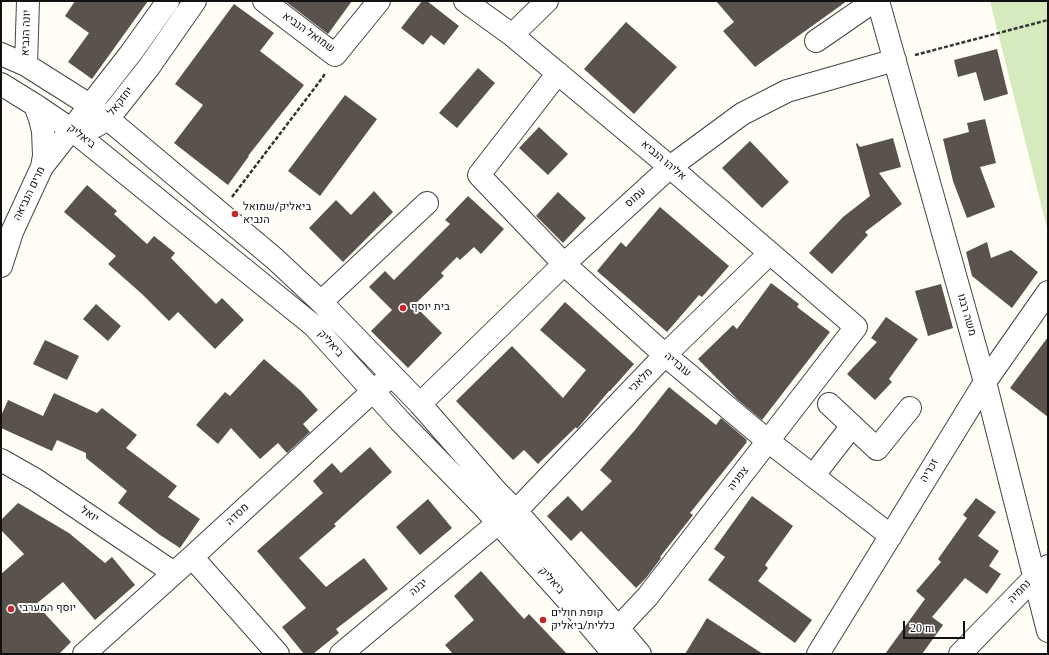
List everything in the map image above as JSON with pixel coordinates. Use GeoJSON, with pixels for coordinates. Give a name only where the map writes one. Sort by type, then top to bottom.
{"type":"FeatureCollection","features":[{"type":"Feature","properties":{"kind":"street","name":"יונה הנביא"},"geometry":{"type":"LineString","coordinates":[[26,65],[28,1]]}},
{"type":"Feature","properties":{"kind":"street","name":"יחזקאל"},"geometry":{"type":"LineString","coordinates":[[72,130],[131,53],[168,1]]}},
{"type":"Feature","properties":{"kind":"street","name":"יחזקאל"},"geometry":{"type":"LineString","coordinates":[[72,130],[85,130],[95,127],[108,119],[149,67],[195,1]]}},
{"type":"Feature","properties":{"kind":"street","name":"שמואל הנביא"},"geometry":{"type":"LineString","coordinates":[[264,1],[335,55],[379,1]]}},
{"type":"Feature","properties":{"kind":"street","name":"אליהו הנביא"},"geometry":{"type":"LineString","coordinates":[[465,1],[512,35],[558,73],[856,327]]}},
{"type":"Feature","properties":{"kind":"street"},"geometry":{"type":"LineString","coordinates":[[512,35],[547,1]]}},
{"type":"Feature","properties":{"kind":"street"},"geometry":{"type":"LineString","coordinates":[[816,41],[874,1]]}},
{"type":"Feature","properties":{"kind":"street","name":"משה רבנו"},"geometry":{"type":"LineString","coordinates":[[878,1],[985,382],[1041,572],[1048,631]]}},
{"type":"Feature","properties":{"kind":"street","name":"ביאליק"},"geometry":{"type":"LineString","coordinates":[[1,54],[26,65],[91,106],[108,119],[275,259],[321,302],[420,404],[497,492],[516,511],[640,654]]}},
{"type":"Feature","properties":{"kind":"street","name":"עמוס"},"geometry":{"type":"LineString","coordinates":[[420,404],[564,264],[670,167],[742,114],[787,91],[895,60]]}},
{"type":"Feature","properties":{"kind":"street","name":"עובדיה"},"geometry":{"type":"LineString","coordinates":[[558,73],[479,175],[564,264],[665,355],[768,441],[891,536]]}},
{"type":"Feature","properties":{"kind":"street","name":"ביאליק"},"geometry":{"type":"LineString","coordinates":[[1,84],[72,130],[314,326],[400,421],[482,505],[614,654]]}},
{"type":"Feature","properties":{"kind":"street"},"geometry":{"type":"LineString","coordinates":[[35,105],[43,131],[44,156],[42,167]]}},
{"type":"Feature","properties":{"kind":"street","name":"מרים הנביאה"},"geometry":{"type":"LineString","coordinates":[[1,266],[12,232],[42,167],[72,130]]}},
{"type":"Feature","properties":{"kind":"street"},"geometry":{"type":"LineString","coordinates":[[321,302],[426,203]]}},
{"type":"Feature","properties":{"kind":"street","name":"מלאכי"},"geometry":{"type":"LineString","coordinates":[[516,511],[665,355],[770,253]]}},
{"type":"Feature","properties":{"kind":"street","name":"זכריה"},"geometry":{"type":"LineString","coordinates":[[818,654],[985,382],[1048,292]]}},
{"type":"Feature","properties":{"kind":"street","name":"צפניה"},"geometry":{"type":"LineString","coordinates":[[618,628],[648,596],[856,327]]}},
{"type":"Feature","properties":{"kind":"street","name":"מסדה"},"geometry":{"type":"LineString","coordinates":[[84,654],[373,391],[393,376]]}},
{"type":"Feature","properties":{"kind":"street"},"geometry":{"type":"LineString","coordinates":[[829,404],[877,449],[910,408]]}},
{"type":"Feature","properties":{"kind":"street"},"geometry":{"type":"LineString","coordinates":[[813,476],[852,426]]}},
{"type":"Feature","properties":{"kind":"street","name":"יואל"},"geometry":{"type":"LineString","coordinates":[[1,460],[36,480],[174,573]]}},
{"type":"Feature","properties":{"kind":"street","name":"יבנה"},"geometry":{"type":"LineString","coordinates":[[341,654],[498,523]]}},
{"type":"Feature","properties":{"kind":"street"},"geometry":{"type":"LineString","coordinates":[[192,557],[278,654]]}},
{"type":"Feature","properties":{"kind":"street","name":"נחמיה"},"geometry":{"type":"LineString","coordinates":[[960,654],[1041,572]]}},
{"type":"Feature","properties":{"kind":"path"},"geometry":{"type":"LineString","coordinates":[[895,60],[1048,20]]}},
{"type":"Feature","properties":{"kind":"path"},"geometry":{"type":"LineString","coordinates":[[220,213],[323,77],[335,55]]}},
{"type":"Feature","properties":{"kind":"green space"},"geometry":{"type":"Polygon","coordinates":[[[990,1],[1048,1],[1048,232],[990,1]]]}},
{"type":"Feature","properties":{"kind":"building"},"geometry":{"type":"Polygon","coordinates":[[[75,1],[148,1],[92,79],[68,62],[89,33],[65,16],[75,1]]]}},
{"type":"Feature","properties":{"kind":"building"},"geometry":{"type":"Polygon","coordinates":[[[285,1],[352,1],[328,34],[285,1]]]}},
{"type":"Feature","properties":{"kind":"building"},"geometry":{"type":"Polygon","coordinates":[[[422,1],[427,1],[459,26],[444,45],[431,35],[423,45],[401,28],[422,1]]]}},
{"type":"Feature","properties":{"kind":"building"},"geometry":{"type":"Polygon","coordinates":[[[716,1],[847,1],[755,67],[723,31],[734,22],[716,1]]]}},
{"type":"Feature","properties":{"kind":"building"},"geometry":{"type":"Polygon","coordinates":[[[234,4],[274,33],[260,51],[304,85],[248,156],[228,185],[174,143],[203,105],[175,84],[234,4]]]}},
{"type":"Feature","properties":{"kind":"building"},"geometry":{"type":"Polygon","coordinates":[[[626,22],[677,67],[634,114],[584,69],[626,22]]]}},
{"type":"Feature","properties":{"kind":"building"},"geometry":{"type":"Polygon","coordinates":[[[997,49],[1008,94],[984,101],[976,72],[958,77],[954,60],[997,49]]]}},
{"type":"Feature","properties":{"kind":"building"},"geometry":{"type":"Polygon","coordinates":[[[478,68],[495,83],[457,128],[439,113],[478,68]]]}},
{"type":"Feature","properties":{"kind":"building"},"geometry":{"type":"Polygon","coordinates":[[[345,95],[377,119],[320,196],[288,171],[345,95]]]}},
{"type":"Feature","properties":{"kind":"building"},"geometry":{"type":"Polygon","coordinates":[[[985,119],[996,163],[980,167],[995,207],[967,218],[953,181],[943,139],[969,132],[967,123],[985,119]]]}},
{"type":"Feature","properties":{"kind":"building"},"geometry":{"type":"Polygon","coordinates":[[[539,127],[568,154],[548,175],[519,148],[539,127]]]}},
{"type":"Feature","properties":{"kind":"building"},"geometry":{"type":"Polygon","coordinates":[[[893,138],[901,167],[879,173],[902,204],[865,232],[868,235],[832,274],[809,253],[843,217],[870,196],[856,144],[857,143],[860,147],[893,138]]]}},
{"type":"Feature","properties":{"kind":"building"},"geometry":{"type":"Polygon","coordinates":[[[750,141],[789,182],[762,208],[722,168],[750,141]]]}},
{"type":"Feature","properties":{"kind":"building"},"geometry":{"type":"Polygon","coordinates":[[[87,185],[117,211],[114,214],[147,244],[154,236],[175,253],[171,258],[216,304],[222,298],[244,320],[215,349],[178,312],[169,321],[142,294],[108,264],[116,256],[64,212],[87,185]]]}},
{"type":"Feature","properties":{"kind":"building"},"geometry":{"type":"Polygon","coordinates":[[[374,191],[393,212],[343,262],[309,228],[336,200],[351,215],[374,191]]]}},
{"type":"Feature","properties":{"kind":"building"},"geometry":{"type":"Polygon","coordinates":[[[558,192],[586,218],[563,243],[536,216],[558,192]]]}},
{"type":"Feature","properties":{"kind":"building","name":"בית יוסף"},"geometry":{"type":"Polygon","coordinates":[[[468,196],[504,229],[481,254],[474,247],[460,260],[457,257],[441,273],[444,276],[414,305],[442,333],[408,368],[371,331],[392,310],[369,287],[385,271],[394,280],[450,224],[445,220],[468,196]]]}},
{"type":"Feature","properties":{"kind":"building"},"geometry":{"type":"Polygon","coordinates":[[[660,207],[729,266],[702,297],[699,295],[667,332],[597,271],[621,242],[626,247],[660,207]]]}},
{"type":"Feature","properties":{"kind":"building"},"geometry":{"type":"Polygon","coordinates":[[[987,242],[991,258],[1011,250],[1038,272],[1012,308],[972,276],[966,252],[987,242]]]}},
{"type":"Feature","properties":{"kind":"building"},"geometry":{"type":"Polygon","coordinates":[[[771,283],[799,304],[797,307],[830,332],[762,420],[737,399],[698,359],[733,325],[737,329],[771,283]]]}},
{"type":"Feature","properties":{"kind":"building"},"geometry":{"type":"Polygon","coordinates":[[[941,284],[953,328],[928,336],[915,291],[941,284]]]}},
{"type":"Feature","properties":{"kind":"building"},"geometry":{"type":"Polygon","coordinates":[[[565,302],[634,364],[577,429],[576,427],[538,464],[524,450],[513,460],[456,401],[512,346],[563,398],[586,370],[540,330],[565,302]]]}},
{"type":"Feature","properties":{"kind":"building"},"geometry":{"type":"Polygon","coordinates":[[[96,304],[121,326],[108,341],[83,319],[96,304]]]}},
{"type":"Feature","properties":{"kind":"building"},"geometry":{"type":"Polygon","coordinates":[[[886,317],[918,339],[889,379],[892,382],[875,400],[847,374],[877,342],[871,338],[886,317]]]}},
{"type":"Feature","properties":{"kind":"building"},"geometry":{"type":"Polygon","coordinates":[[[1048,337],[1048,417],[1010,388],[1048,337]]]}},
{"type":"Feature","properties":{"kind":"building"},"geometry":{"type":"Polygon","coordinates":[[[45,340],[79,356],[67,380],[33,364],[45,340]]]}},
{"type":"Feature","properties":{"kind":"building"},"geometry":{"type":"Polygon","coordinates":[[[264,359],[301,391],[318,410],[303,424],[310,432],[287,453],[278,443],[260,459],[231,428],[218,444],[196,425],[225,392],[230,396],[264,359]]]}},
{"type":"Feature","properties":{"kind":"building"},"geometry":{"type":"Polygon","coordinates":[[[669,387],[716,425],[721,418],[747,440],[747,442],[690,513],[693,515],[660,557],[661,558],[646,578],[636,588],[581,531],[571,541],[547,516],[568,496],[582,511],[612,481],[600,470],[635,430],[669,387]]]}},
{"type":"Feature","properties":{"kind":"building"},"geometry":{"type":"Polygon","coordinates":[[[54,393],[97,413],[102,408],[137,435],[126,448],[177,486],[168,497],[200,519],[180,548],[160,535],[118,503],[127,491],[86,458],[86,453],[57,440],[52,451],[1,428],[1,416],[8,400],[43,416],[54,393]]]}},
{"type":"Feature","properties":{"kind":"building"},"geometry":{"type":"Polygon","coordinates":[[[370,447],[392,472],[334,524],[336,526],[299,558],[326,587],[364,558],[388,589],[336,629],[339,633],[313,654],[304,654],[282,627],[306,608],[257,551],[323,493],[313,481],[332,463],[341,473],[370,447]]]}},
{"type":"Feature","properties":{"kind":"building"},"geometry":{"type":"Polygon","coordinates":[[[752,496],[793,526],[765,565],[768,568],[758,581],[812,620],[795,643],[708,580],[725,557],[714,549],[752,496]]]}},
{"type":"Feature","properties":{"kind":"building"},"geometry":{"type":"Polygon","coordinates":[[[976,498],[996,512],[978,536],[999,551],[989,566],[1001,574],[987,594],[965,578],[932,617],[943,625],[922,654],[885,654],[925,599],[916,591],[941,562],[938,559],[967,518],[963,515],[976,498]]]}},
{"type":"Feature","properties":{"kind":"building"},"geometry":{"type":"Polygon","coordinates":[[[428,499],[452,528],[420,555],[396,527],[428,499]]]}},
{"type":"Feature","properties":{"kind":"building"},"geometry":{"type":"Polygon","coordinates":[[[18,503],[69,533],[105,563],[112,557],[135,585],[95,620],[63,582],[36,604],[71,642],[59,654],[1,654],[1,574],[24,554],[1,530],[1,520],[18,503]]]}},
{"type":"Feature","properties":{"kind":"building"},"geometry":{"type":"Polygon","coordinates":[[[481,571],[524,619],[529,614],[567,654],[453,654],[445,645],[474,620],[454,596],[481,571]]]}},
{"type":"Feature","properties":{"kind":"building"},"geometry":{"type":"Polygon","coordinates":[[[707,618],[763,654],[685,654],[707,618]]]}},
{"type":"Feature","properties":{"kind":"place","name":"ביאליק/שמואל הנביא"},"geometry":{"type":"Point","coordinates":[235,214]}},
{"type":"Feature","properties":{"kind":"place","name":"בית יוסף"},"geometry":{"type":"Point","coordinates":[403,308]}},
{"type":"Feature","properties":{"kind":"place","name":"יוסף המערבי"},"geometry":{"type":"Point","coordinates":[11,609]}},
{"type":"Feature","properties":{"kind":"place","name":"קופת חולים כללית/ביאליק"},"geometry":{"type":"Point","coordinates":[543,620]}}]}
